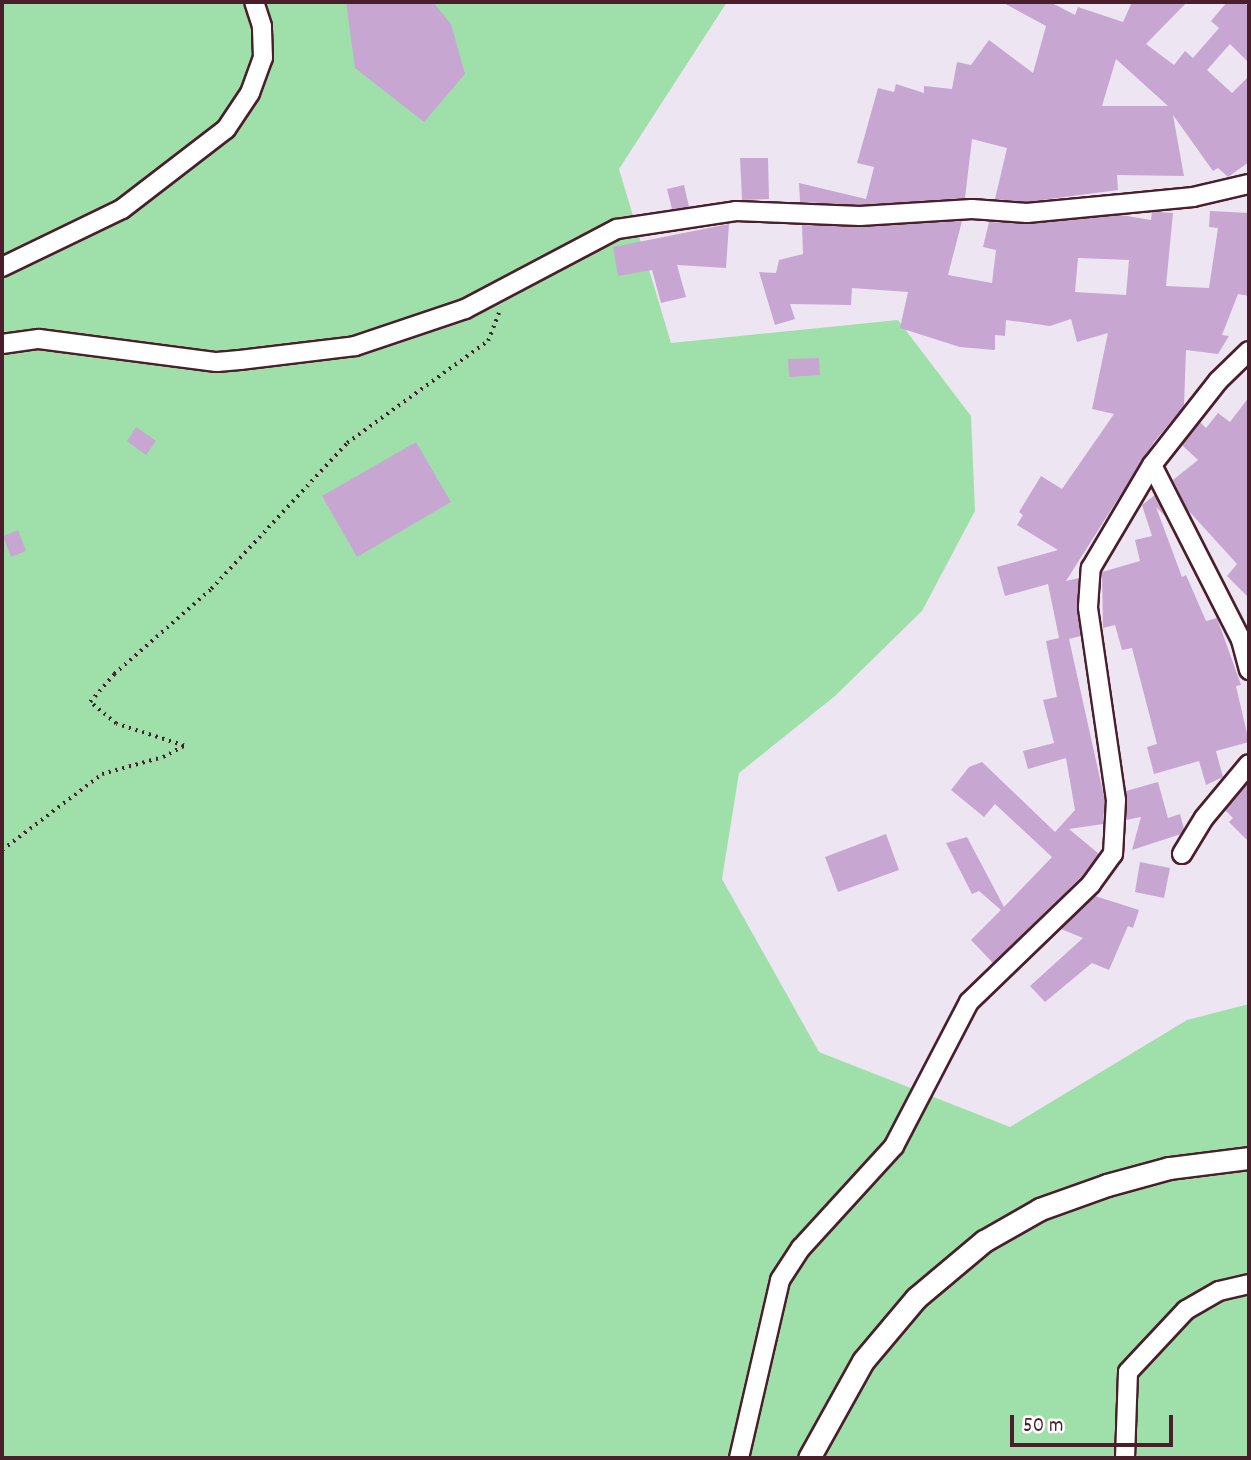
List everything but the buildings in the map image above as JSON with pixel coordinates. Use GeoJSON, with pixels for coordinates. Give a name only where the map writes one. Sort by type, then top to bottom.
{"type":"FeatureCollection","features":[{"type":"Feature","properties":{"kind":"street"},"geometry":{"type":"LineString","coordinates":[[2,267],[122,209],[226,129],[250,93],[262,58],[262,26],[254,2]]}},
{"type":"Feature","properties":{"kind":"street"},"geometry":{"type":"LineString","coordinates":[[2,344],[39,339],[217,362],[355,346],[465,309],[617,229],[736,211],[860,216],[972,209],[1027,213],[1193,197],[1249,184]]}},
{"type":"Feature","properties":{"kind":"street"},"geometry":{"type":"LineString","coordinates":[[739,1458],[780,1280],[801,1248],[894,1146],[969,1003],[1091,884],[1113,854],[1116,800],[1088,607],[1091,568],[1152,465],[1218,381],[1249,351]]}},
{"type":"Feature","properties":{"kind":"street"},"geometry":{"type":"LineString","coordinates":[[1152,465],[1245,635],[1249,670]]}},
{"type":"Feature","properties":{"kind":"street"},"geometry":{"type":"LineString","coordinates":[[1182,854],[1204,818],[1249,764]]}},
{"type":"Feature","properties":{"kind":"street"},"geometry":{"type":"LineString","coordinates":[[809,1458],[863,1361],[916,1298],[984,1241],[1040,1209],[1107,1185],[1169,1168],[1249,1158]]}},
{"type":"Feature","properties":{"kind":"street"},"geometry":{"type":"LineString","coordinates":[[1125,1458],[1128,1372],[1186,1310],[1219,1291],[1249,1284]]}},
{"type":"Feature","properties":{"kind":"path"},"geometry":{"type":"LineString","coordinates":[[2,850],[102,774],[163,757],[184,746],[116,724],[90,702],[114,674],[211,589],[347,443],[488,341],[499,313],[494,294]]}},
{"type":"Feature","properties":{"kind":"green space"},"geometry":{"type":"Polygon","coordinates":[[[2,2],[727,2],[619,169],[671,343],[898,320],[971,416],[975,511],[922,611],[835,696],[739,773],[722,879],[819,1052],[1010,1127],[1187,1020],[1249,1004],[1249,1458],[2,1458],[2,2]]]}}]}
